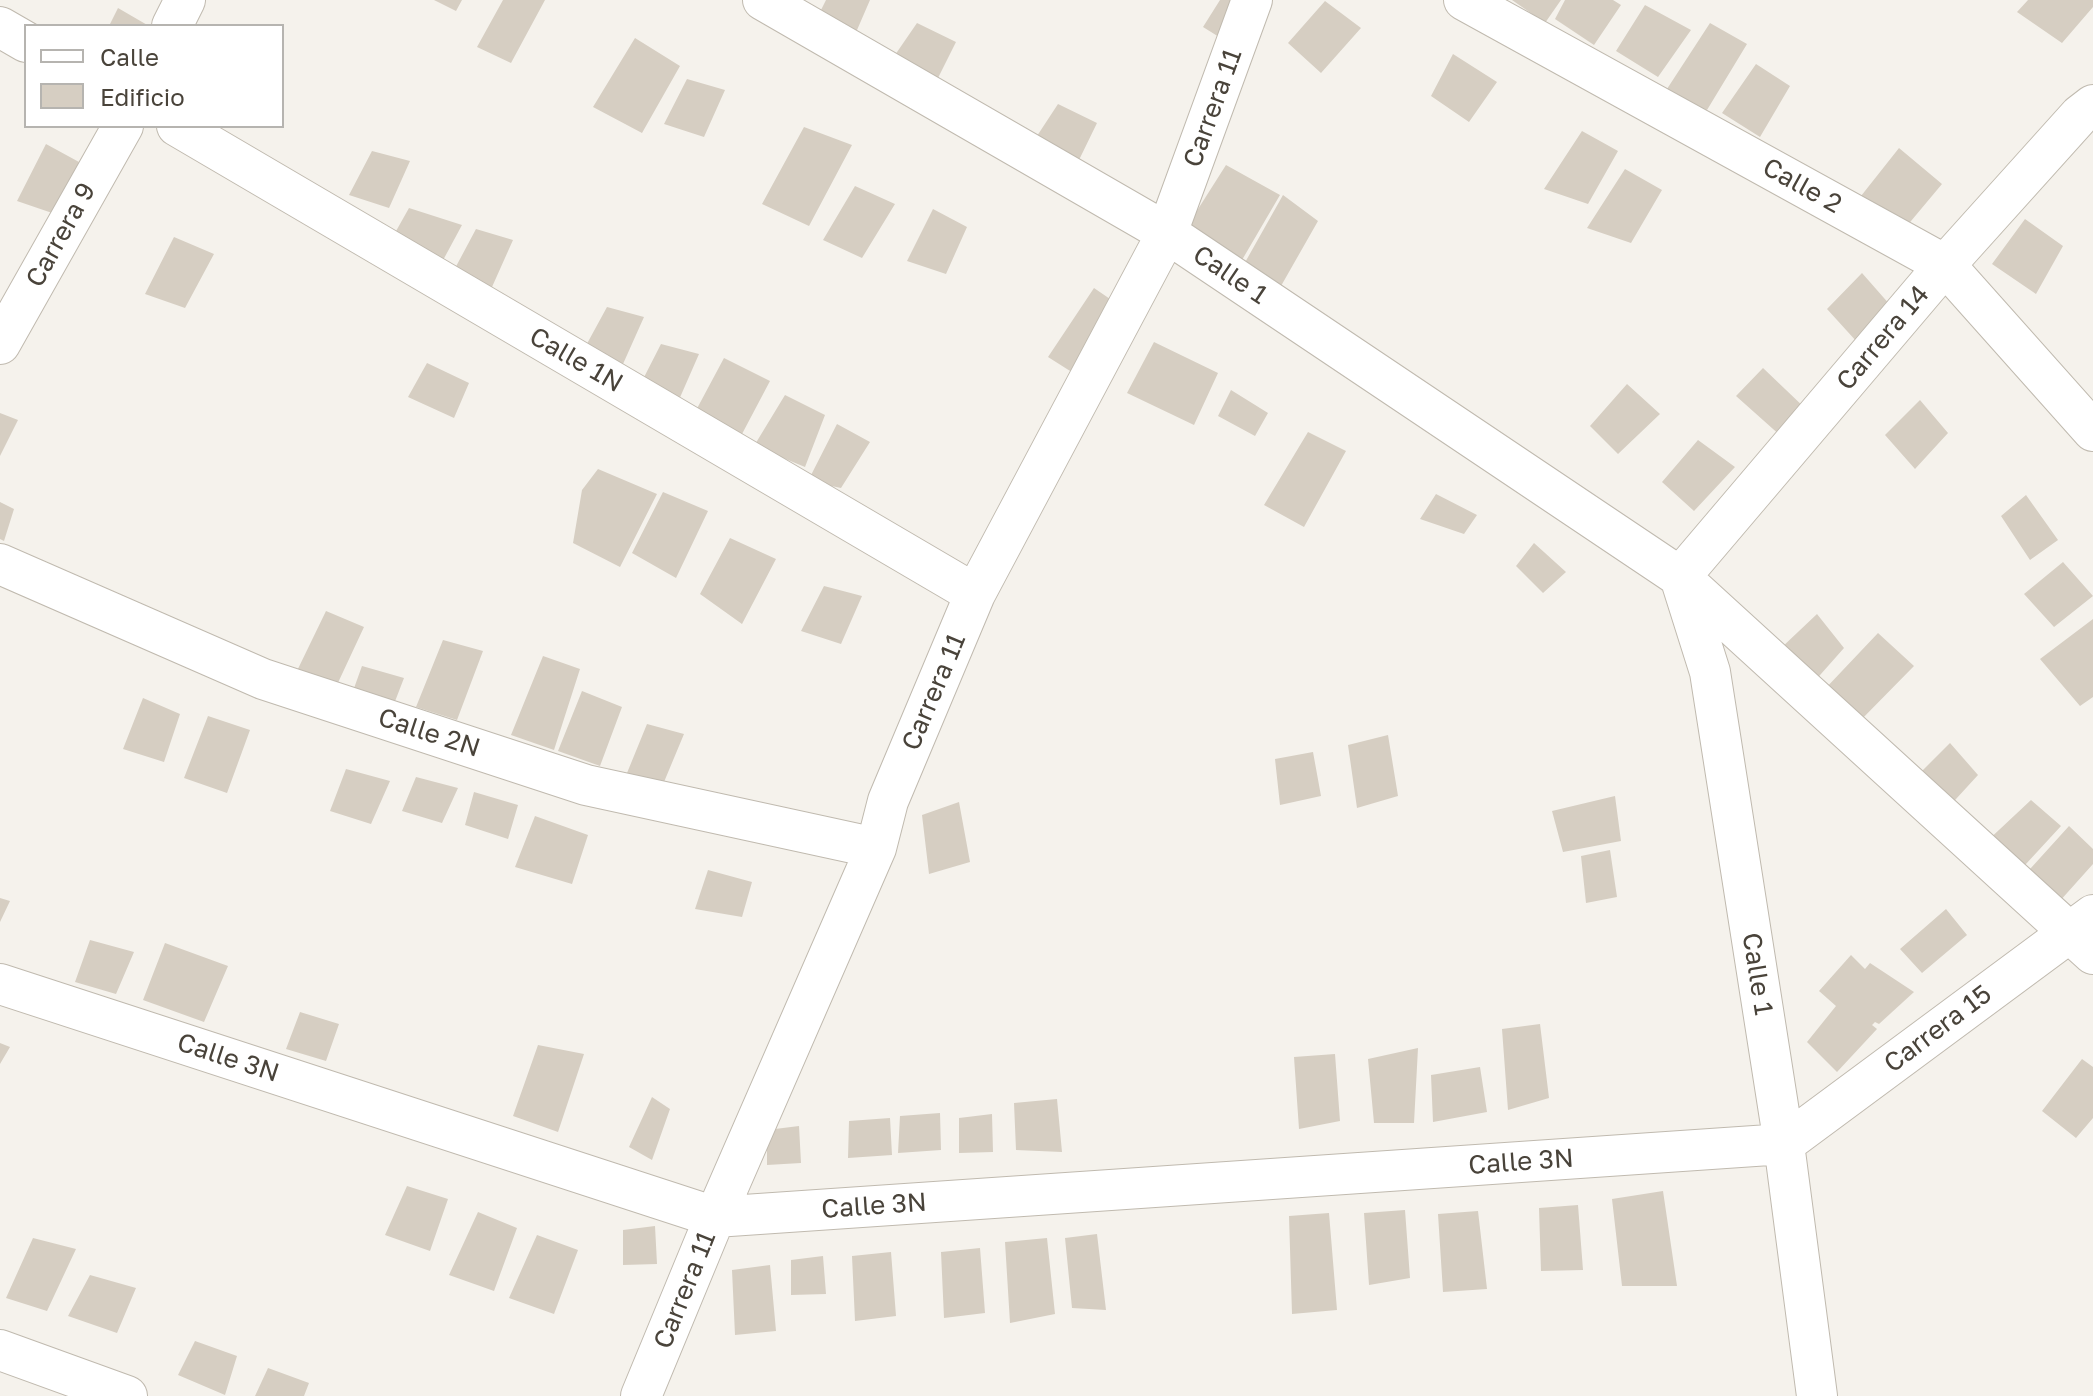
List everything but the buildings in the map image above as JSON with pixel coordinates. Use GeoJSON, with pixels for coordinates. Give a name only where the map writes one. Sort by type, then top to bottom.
{"type":"FeatureCollection","features":[{"type":"Feature","properties":{"kind":"street"},"geometry":{"type":"LineString","coordinates":[[173,24],[185,0]]}},
{"type":"Feature","properties":{"kind":"street","name":"Calle 1"},"geometry":{"type":"LineString","coordinates":[[763,0],[1167,233],[1680,577],[2085,934]]}},
{"type":"Feature","properties":{"kind":"street","name":"Carrera 11"},"geometry":{"type":"LineString","coordinates":[[641,1396],[715,1217],[876,848],[888,801],[975,594],[1167,233],[1252,0]]}},
{"type":"Feature","properties":{"kind":"street","name":"Calle 2"},"geometry":{"type":"LineString","coordinates":[[1464,0],[1945,265],[2093,431]]}},
{"type":"Feature","properties":{"kind":"street"},"geometry":{"type":"LineString","coordinates":[[0,27],[24,41]]}},
{"type":"Feature","properties":{"kind":"street","name":"Carrera 14"},"geometry":{"type":"LineString","coordinates":[[1680,577],[1945,265],[2080,115],[2093,105]]}},
{"type":"Feature","properties":{"kind":"street","name":"Carrera 9"},"geometry":{"type":"LineString","coordinates":[[0,344],[122,128]]}},
{"type":"Feature","properties":{"kind":"street","name":"Calle 1N"},"geometry":{"type":"LineString","coordinates":[[180,128],[975,594]]}},
{"type":"Feature","properties":{"kind":"street","name":"Calle 2N"},"geometry":{"type":"LineString","coordinates":[[0,564],[263,679],[586,785],[876,848]]}},
{"type":"Feature","properties":{"kind":"street","name":"Calle 1"},"geometry":{"type":"LineString","coordinates":[[1680,577],[1710,672],[1784,1144],[1816,1386]]}},
{"type":"Feature","properties":{"kind":"street","name":"Carrera 15"},"geometry":{"type":"LineString","coordinates":[[1784,1144],[2085,934]]}},
{"type":"Feature","properties":{"kind":"street","name":"Calle 3N"},"geometry":{"type":"LineString","coordinates":[[0,984],[715,1217],[1784,1144]]}},
{"type":"Feature","properties":{"kind":"street"},"geometry":{"type":"LineString","coordinates":[[0,1350],[127,1396]]}}]}
